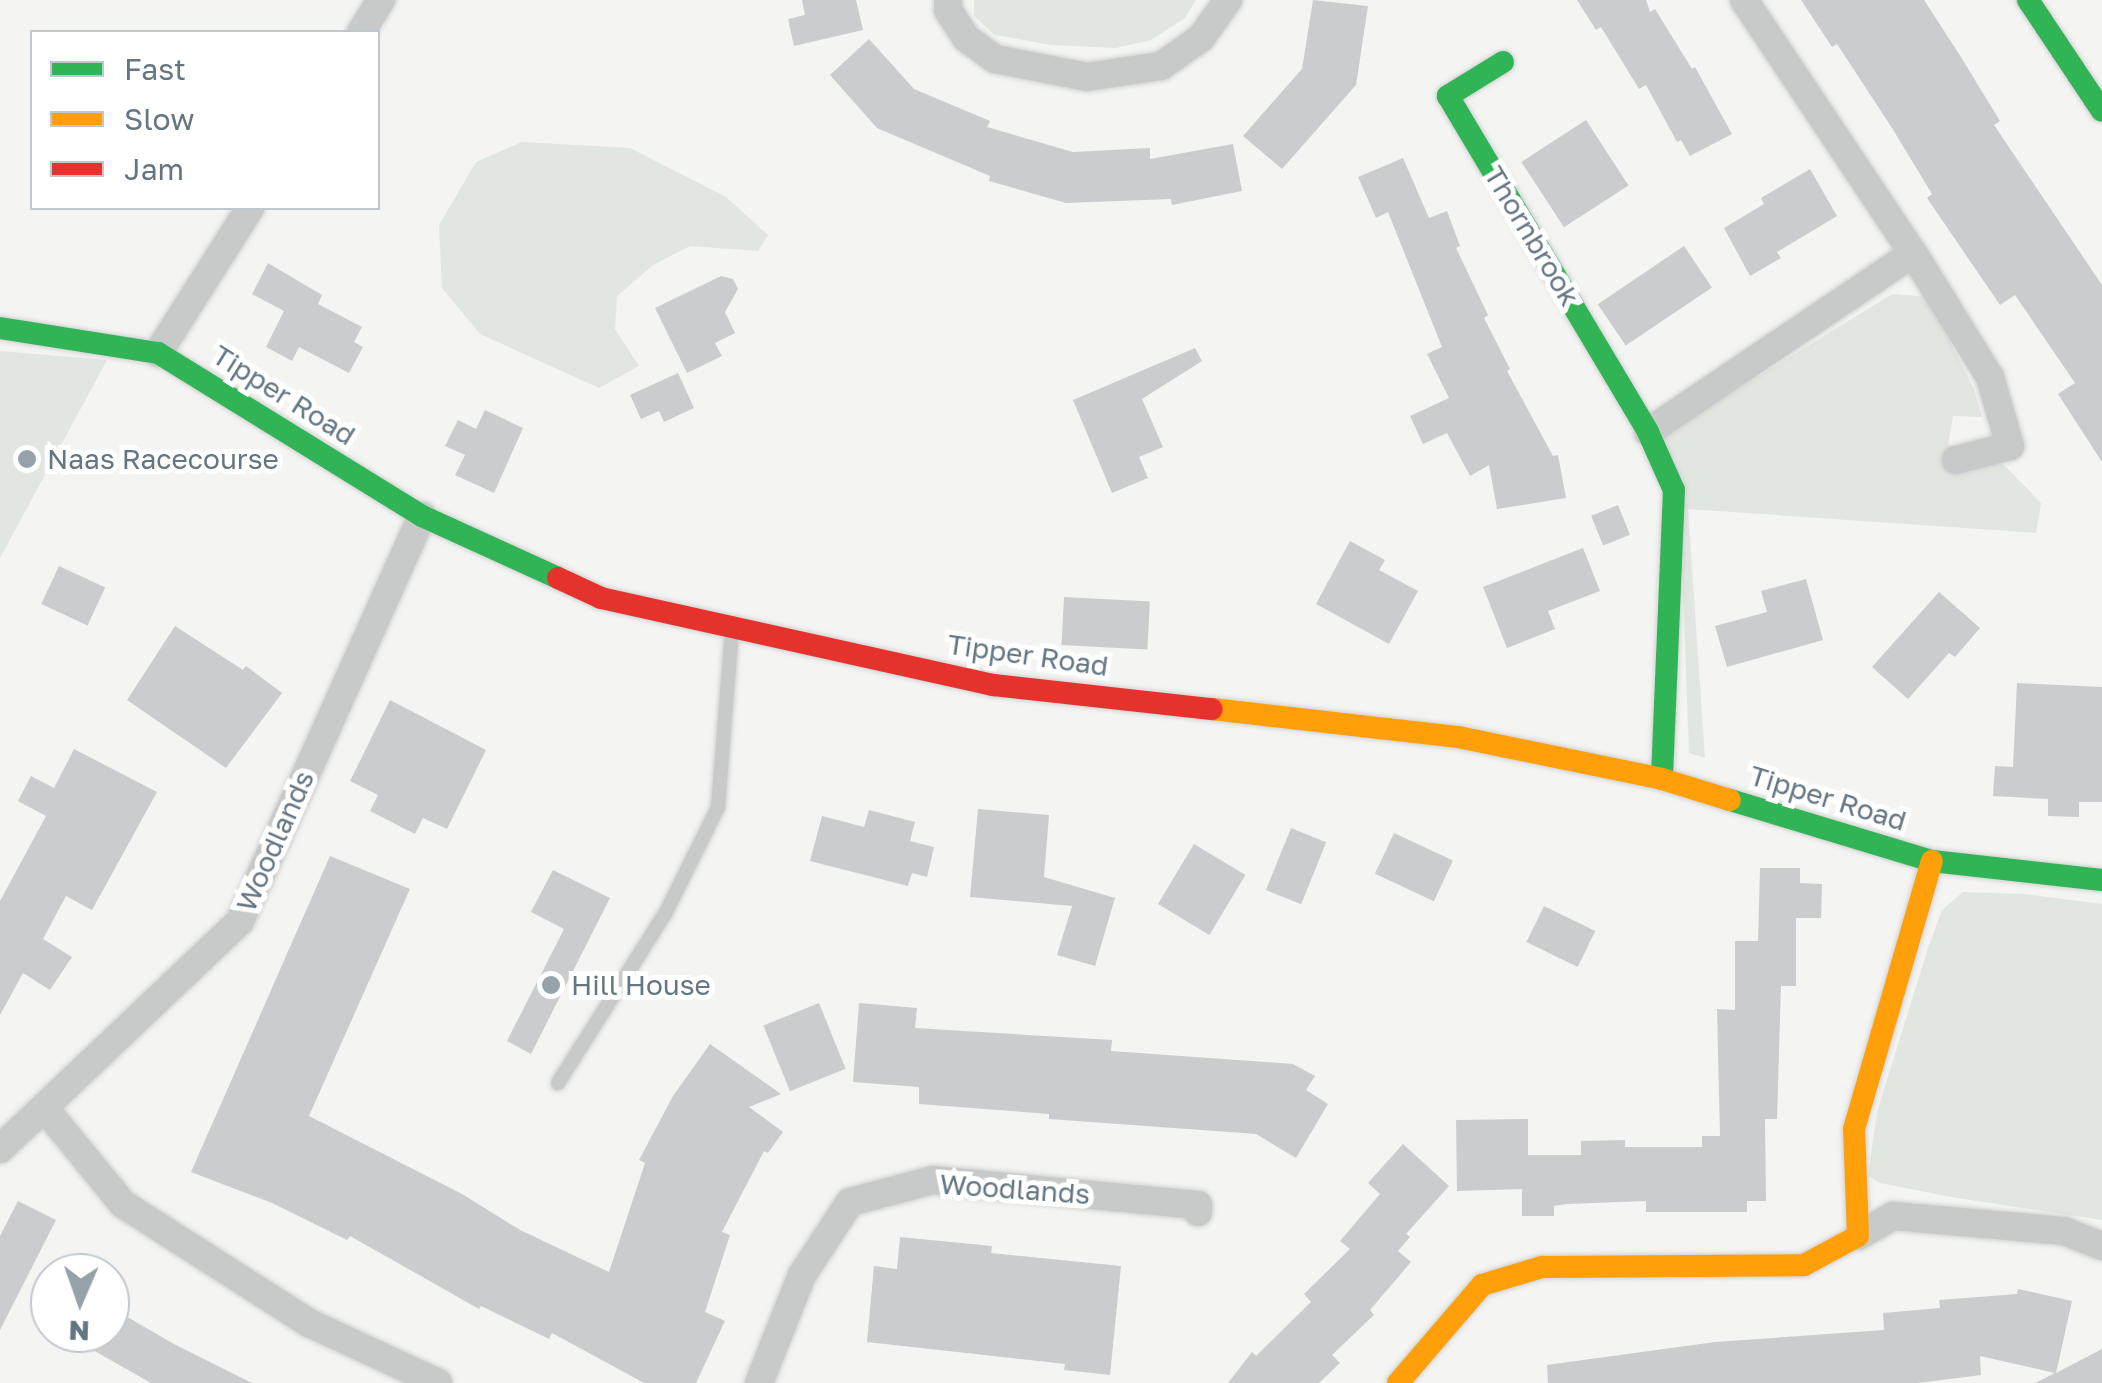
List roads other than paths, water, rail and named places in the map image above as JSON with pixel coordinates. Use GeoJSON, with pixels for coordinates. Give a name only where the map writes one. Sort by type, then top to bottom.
{"type":"FeatureCollection","features":[{"type":"Feature","properties":{"kind":"street"},"geometry":{"type":"LineString","coordinates":[[361,30],[381,0]]}},
{"type":"Feature","properties":{"kind":"street"},"geometry":{"type":"LineString","coordinates":[[948,0],[948,10],[966,38],[995,59],[1088,77],[1161,66],[1201,38],[1228,0]]}},
{"type":"Feature","properties":{"kind":"street"},"geometry":{"type":"LineString","coordinates":[[1744,0],[1913,252],[1990,377],[2010,446],[1956,460]]}},
{"type":"Feature","properties":{"kind":"street"},"geometry":{"type":"LineString","coordinates":[[2028,0],[2102,111]]}},
{"type":"Feature","properties":{"kind":"street","name":"Thornbrook"},"geometry":{"type":"LineString","coordinates":[[1503,62],[1448,96],[1648,432],[1674,490],[1662,779]]}},
{"type":"Feature","properties":{"kind":"street"},"geometry":{"type":"LineString","coordinates":[[158,353],[249,210]]}},
{"type":"Feature","properties":{"kind":"street"},"geometry":{"type":"LineString","coordinates":[[1648,432],[1913,252]]}},
{"type":"Feature","properties":{"kind":"street","name":"Tipper Road"},"geometry":{"type":"LineString","coordinates":[[0,328],[158,353],[422,516],[602,598],[993,685],[1458,737],[1662,779],[1932,861],[2102,880]]}},
{"type":"Feature","properties":{"kind":"street","name":"Woodlands"},"geometry":{"type":"LineString","coordinates":[[0,1149],[46,1110],[240,921],[422,516]]}},
{"type":"Feature","properties":{"kind":"street"},"geometry":{"type":"LineString","coordinates":[[1858,1236],[1854,1129],[1932,861]]}},
{"type":"Feature","properties":{"kind":"street"},"geometry":{"type":"LineString","coordinates":[[46,1110],[123,1204],[308,1323],[438,1383]]}},
{"type":"Feature","properties":{"kind":"street","name":"Woodlands"},"geometry":{"type":"LineString","coordinates":[[759,1383],[802,1275],[850,1202],[933,1180],[1198,1204],[1198,1212]]}},
{"type":"Feature","properties":{"kind":"street"},"geometry":{"type":"LineString","coordinates":[[1398,1383],[1482,1285],[1542,1267],[1804,1264],[1893,1216],[2064,1232],[2102,1246]]}},
{"type":"Feature","properties":{"kind":"lane"},"geometry":{"type":"LineString","coordinates":[[558,1082],[664,914],[718,807],[732,627]]}},
{"type":"Feature","properties":{"kind":"place","name":"Naas Racecourse"},"geometry":{"type":"Point","coordinates":[27,459]}},
{"type":"Feature","properties":{"kind":"place","name":"Hill House"},"geometry":{"type":"Point","coordinates":[551,985]}}]}
